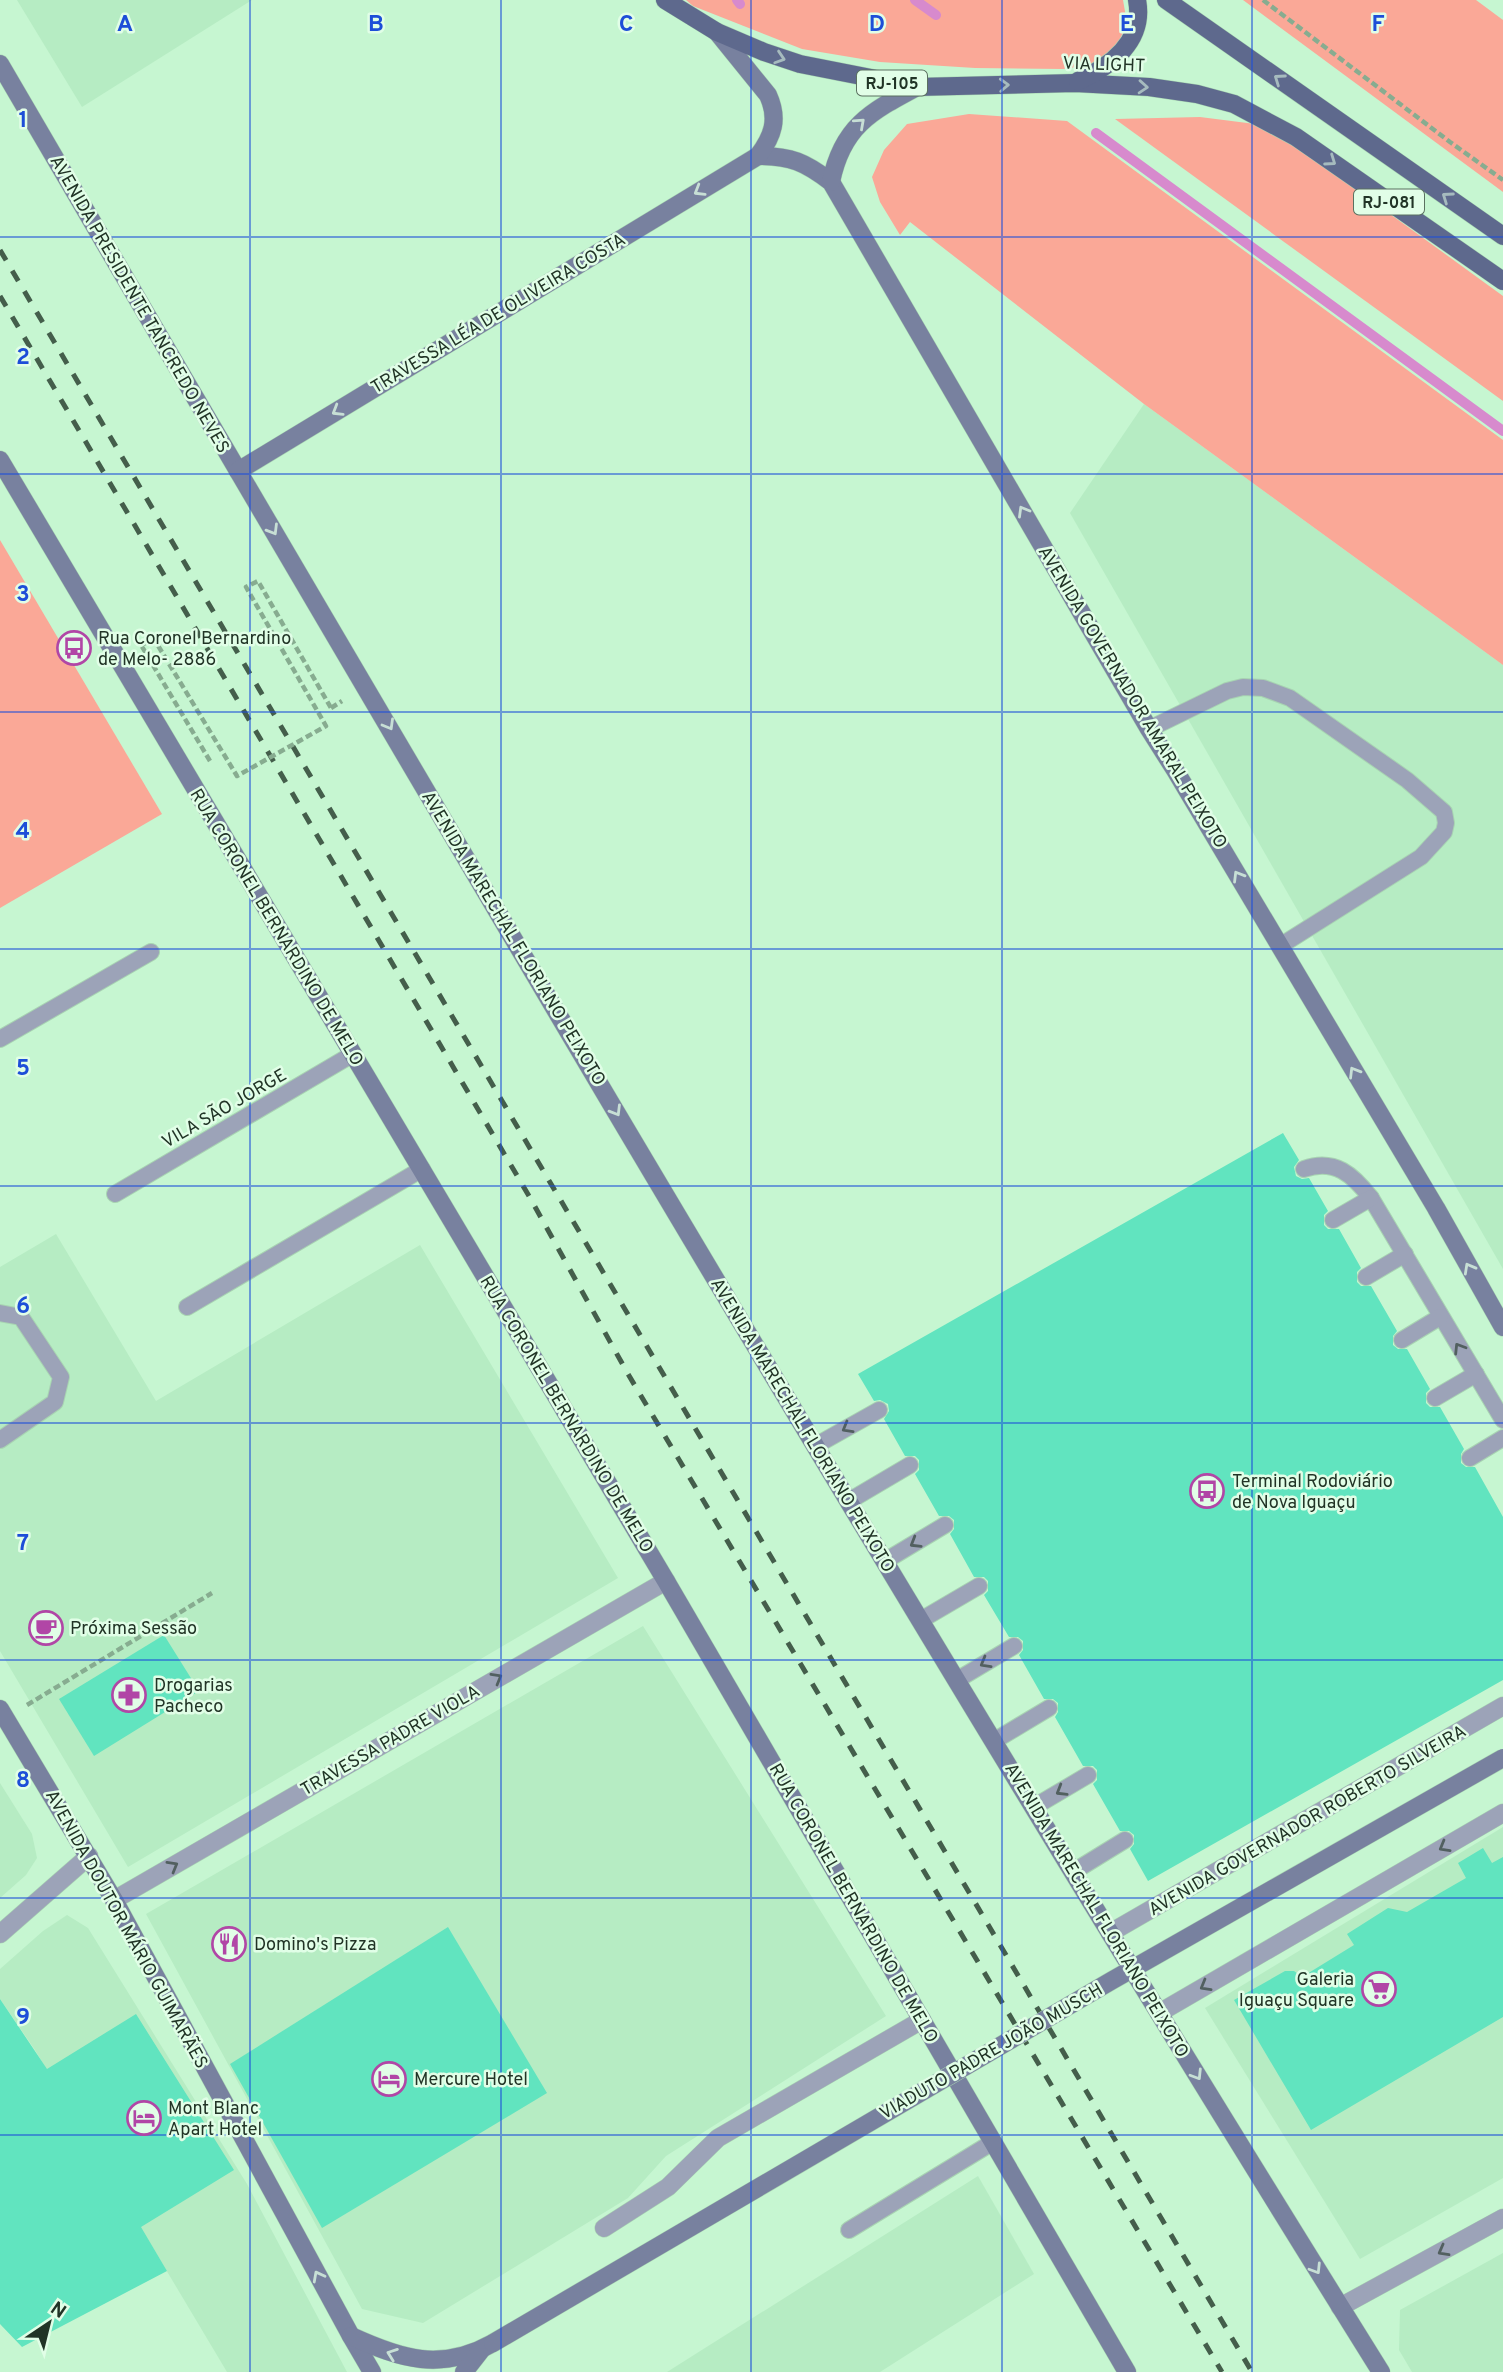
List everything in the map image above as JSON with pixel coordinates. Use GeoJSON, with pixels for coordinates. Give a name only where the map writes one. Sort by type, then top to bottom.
{"type":"FeatureCollection","features":[{"type":"Feature","properties":{"kind":"main road","name":"VIA LIGHT"},"geometry":{"type":"LineString","coordinates":[[665,0],[717,32],[764,52],[800,64],[917,87],[1075,83],[1178,90],[1217,99],[1252,112],[1296,137],[1503,281]]}},
{"type":"Feature","properties":{"kind":"main road"},"geometry":{"type":"LineString","coordinates":[[1075,83],[1102,69],[1127,45],[1137,24],[1137,0]]}},
{"type":"Feature","properties":{"kind":"main road","name":"RJ-081"},"geometry":{"type":"LineString","coordinates":[[1166,0],[1503,236]]}},
{"type":"Feature","properties":{"kind":"main road"},"geometry":{"type":"LineString","coordinates":[[717,32],[768,95],[773,106],[775,122],[772,133],[758,156],[797,160],[808,164],[831,182],[838,155],[856,126],[892,100],[917,87]]}},
{"type":"Feature","properties":{"kind":"main road","name":"AVENIDA PRESIDENTE TANCREDO NEVES"},"geometry":{"type":"LineString","coordinates":[[0,64],[238,471]]}},
{"type":"Feature","properties":{"kind":"main road","name":"TRAVESSA LÉA DE OLIVEIRA COSTA"},"geometry":{"type":"LineString","coordinates":[[238,471],[758,156]]}},
{"type":"Feature","properties":{"kind":"main road","name":"AVENIDA GOVERNADOR AMARAL PEIXOTO"},"geometry":{"type":"LineString","coordinates":[[831,182],[1149,729],[1436,1208],[1503,1327]]}},
{"type":"Feature","properties":{"kind":"main road","name":"RUA CORONEL BERNARDINO DE MELO"},"geometry":{"type":"LineString","coordinates":[[0,460],[666,1581],[1127,2372]]}},
{"type":"Feature","properties":{"kind":"main road","name":"AVENIDA MARECHAL FLORIANO PEIXOTO"},"geometry":{"type":"LineString","coordinates":[[238,471],[849,1501],[1110,1933],[1381,2372]]}},
{"type":"Feature","properties":{"kind":"main road","name":"AVENIDA DOUTOR MÁRIO GUIMARÃES"},"geometry":{"type":"LineString","coordinates":[[3,1714],[114,1900],[372,2372]]}},
{"type":"Feature","properties":{"kind":"main road","name":"VIADUTO PADRE JOÃO MUSCH"},"geometry":{"type":"LineString","coordinates":[[351,2336],[404,2358],[432,2361],[488,2346],[1066,2007],[1503,1758]]}},
{"type":"Feature","properties":{"kind":"main road","name":"VIADUTO PADRE JOÃO MUSCH"},"geometry":{"type":"LineString","coordinates":[[464,2372],[488,2346]]}},
{"type":"Feature","properties":{"kind":"street","name":"TRAVESSA PADRE VIOLA"},"geometry":{"type":"LineString","coordinates":[[114,1900],[666,1581]]}},
{"type":"Feature","properties":{"kind":"street","name":"AVENIDA GOVERNADOR ROBERTO SILVEIRA"},"geometry":{"type":"LineString","coordinates":[[1110,1933],[1503,1706]]}},
{"type":"Feature","properties":{"kind":"street"},"geometry":{"type":"LineString","coordinates":[[1159,2012],[1503,1813]]}},
{"type":"Feature","properties":{"kind":"street"},"geometry":{"type":"LineString","coordinates":[[0,1934],[89,1856]]}},
{"type":"Feature","properties":{"kind":"street"},"geometry":{"type":"LineString","coordinates":[[604,2228],[668,2187],[718,2138],[922,2020]]}},
{"type":"Feature","properties":{"kind":"street"},"geometry":{"type":"LineString","coordinates":[[1340,2307],[1503,2218]]}},
{"type":"Feature","properties":{"kind":"lane"},"geometry":{"type":"LineString","coordinates":[[1149,729],[1227,691],[1243,687],[1262,688],[1290,698],[1407,780],[1444,812],[1444,832],[1421,857],[1280,946]]}},
{"type":"Feature","properties":{"kind":"lane"},"geometry":{"type":"LineString","coordinates":[[0,1040],[151,952]]}},
{"type":"Feature","properties":{"kind":"lane","name":"VILA SÃO JORGE"},"geometry":{"type":"LineString","coordinates":[[115,1194],[353,1054]]}},
{"type":"Feature","properties":{"kind":"lane"},"geometry":{"type":"LineString","coordinates":[[1304,1169],[1324,1165],[1338,1167],[1358,1182],[1371,1198],[1503,1420]]}},
{"type":"Feature","properties":{"kind":"lane"},"geometry":{"type":"LineString","coordinates":[[187,1307],[422,1169]]}},
{"type":"Feature","properties":{"kind":"lane"},"geometry":{"type":"LineString","coordinates":[[1334,1220],[1371,1198]]}},
{"type":"Feature","properties":{"kind":"lane"},"geometry":{"type":"LineString","coordinates":[[1366,1277],[1405,1254]]}},
{"type":"Feature","properties":{"kind":"lane"},"geometry":{"type":"LineString","coordinates":[[0,1313],[21,1317],[61,1377],[55,1402],[0,1440]]}},
{"type":"Feature","properties":{"kind":"lane"},"geometry":{"type":"LineString","coordinates":[[1402,1340],[1440,1317]]}},
{"type":"Feature","properties":{"kind":"lane"},"geometry":{"type":"LineString","coordinates":[[1435,1398],[1476,1374]]}},
{"type":"Feature","properties":{"kind":"lane"},"geometry":{"type":"LineString","coordinates":[[816,1446],[879,1410]]}},
{"type":"Feature","properties":{"kind":"lane"},"geometry":{"type":"LineString","coordinates":[[1470,1458],[1503,1438]]}},
{"type":"Feature","properties":{"kind":"lane"},"geometry":{"type":"LineString","coordinates":[[849,1501],[910,1465]]}},
{"type":"Feature","properties":{"kind":"lane"},"geometry":{"type":"LineString","coordinates":[[885,1560],[945,1525]]}},
{"type":"Feature","properties":{"kind":"lane"},"geometry":{"type":"LineString","coordinates":[[921,1620],[979,1586]]}},
{"type":"Feature","properties":{"kind":"lane"},"geometry":{"type":"LineString","coordinates":[[957,1680],[1014,1646]]}},
{"type":"Feature","properties":{"kind":"lane"},"geometry":{"type":"LineString","coordinates":[[994,1741],[1049,1708]]}},
{"type":"Feature","properties":{"kind":"lane"},"geometry":{"type":"LineString","coordinates":[[1034,1807],[1088,1775]]}},
{"type":"Feature","properties":{"kind":"lane"},"geometry":{"type":"LineString","coordinates":[[1073,1872],[1125,1840]]}},
{"type":"Feature","properties":{"kind":"lane"},"geometry":{"type":"LineString","coordinates":[[849,2230],[993,2142]]}},
{"type":"Feature","properties":{"kind":"path"},"geometry":{"type":"LineString","coordinates":[[1263,0],[1503,180]]}},
{"type":"Feature","properties":{"kind":"path"},"geometry":{"type":"LineString","coordinates":[[210,761],[141,645],[154,639],[237,776],[326,726],[246,587],[258,581],[331,708],[347,698]]}},
{"type":"Feature","properties":{"kind":"path"},"geometry":{"type":"LineString","coordinates":[[3,1714],[212,1593]]}},
{"type":"Feature","properties":{"kind":"shaded area"},"geometry":{"type":"Polygon","coordinates":[[[17,0],[252,0],[82,107],[17,0]]]}},
{"type":"Feature","properties":{"kind":"shaded area"},"geometry":{"type":"Polygon","coordinates":[[[686,0],[1123,0],[1127,23],[1118,44],[1097,64],[1063,69],[975,68],[880,62],[802,49],[693,6],[686,0]]]}},
{"type":"Feature","properties":{"kind":"shaded area"},"geometry":{"type":"Polygon","coordinates":[[[1243,0],[1476,0],[1503,20],[1503,192],[1243,0]]]}},
{"type":"Feature","properties":{"kind":"shaded area"},"geometry":{"type":"Polygon","coordinates":[[[969,114],[1067,121],[1503,440],[1503,665],[1144,404],[910,222],[900,235],[880,202],[872,177],[884,150],[907,124],[969,114]]]}},
{"type":"Feature","properties":{"kind":"shaded area"},"geometry":{"type":"Polygon","coordinates":[[[1200,117],[1263,125],[1503,296],[1503,401],[1115,119],[1200,117]]]}},
{"type":"Feature","properties":{"kind":"shaded area"},"geometry":{"type":"Polygon","coordinates":[[[1144,404],[1503,665],[1503,1269],[1070,513],[1144,404]]]}},
{"type":"Feature","properties":{"kind":"shaded area"},"geometry":{"type":"Polygon","coordinates":[[[0,540],[162,814],[0,908],[0,540]]]}},
{"type":"Feature","properties":{"kind":"shaded area"},"geometry":{"type":"Polygon","coordinates":[[[56,1234],[156,1401],[420,1245],[618,1578],[128,1867],[0,1651],[0,1267],[56,1234]]]}},
{"type":"Feature","properties":{"kind":"shaded area"},"geometry":{"type":"Polygon","coordinates":[[[643,1626],[886,2016],[666,2156],[628,2198],[423,2323],[362,2309],[146,1914],[643,1626]]]}},
{"type":"Feature","properties":{"kind":"shaded area"},"geometry":{"type":"Polygon","coordinates":[[[0,1783],[32,1834],[37,1858],[26,1875],[0,1898],[0,1783]]]}},
{"type":"Feature","properties":{"kind":"shaded area"},"geometry":{"type":"Polygon","coordinates":[[[1503,1827],[1503,2178],[1360,2259],[1205,2008],[1503,1827]]]}},
{"type":"Feature","properties":{"kind":"shaded area"},"geometry":{"type":"Polygon","coordinates":[[[67,1915],[88,1928],[247,2184],[347,2372],[227,2372],[35,2050],[0,1999],[0,1969],[43,1931],[67,1915]]]}},
{"type":"Feature","properties":{"kind":"shaded area"},"geometry":{"type":"Polygon","coordinates":[[[978,2176],[1034,2274],[880,2372],[667,2372],[978,2176]]]}},
{"type":"Feature","properties":{"kind":"shaded area"},"geometry":{"type":"Polygon","coordinates":[[[1503,2253],[1503,2372],[1412,2372],[1399,2350],[1400,2310],[1503,2253]]]}},
{"type":"Feature","properties":{"kind":"building","name":"Terminal Rodoviário de Nova Iguaçu"},"geometry":{"type":"Polygon","coordinates":[[[1283,1133],[1299,1160],[1294,1167],[1296,1176],[1309,1178],[1328,1211],[1324,1215],[1324,1225],[1328,1229],[1339,1229],[1361,1268],[1357,1272],[1357,1282],[1361,1286],[1371,1286],[1397,1331],[1393,1336],[1393,1345],[1398,1349],[1407,1349],[1430,1389],[1426,1393],[1426,1403],[1430,1407],[1440,1407],[1464,1449],[1461,1463],[1466,1467],[1475,1467],[1503,1517],[1503,1680],[1148,1881],[1130,1849],[1134,1844],[1134,1835],[1129,1831],[1120,1831],[1093,1784],[1097,1780],[1097,1770],[1093,1766],[1083,1766],[1055,1717],[1058,1703],[1053,1699],[1044,1699],[1019,1655],[1023,1650],[1023,1641],[1018,1637],[1009,1637],[984,1595],[988,1591],[988,1581],[984,1577],[974,1577],[950,1534],[954,1529],[954,1520],[949,1516],[939,1516],[915,1474],[919,1470],[919,1460],[915,1456],[905,1456],[884,1419],[889,1411],[888,1404],[880,1400],[874,1401],[858,1374],[1283,1133]]]}},
{"type":"Feature","properties":{"kind":"building","name":"Drogarias Pacheco"},"geometry":{"type":"Polygon","coordinates":[[[164,1635],[199,1691],[94,1756],[59,1699],[164,1635]]]}},
{"type":"Feature","properties":{"kind":"building","name":"Galeria Iguaçu Square"},"geometry":{"type":"Polygon","coordinates":[[[1483,1848],[1492,1863],[1503,1857],[1503,2017],[1311,2130],[1234,2000],[1285,1971],[1294,1971],[1302,1977],[1354,1945],[1347,1934],[1388,1908],[1407,1912],[1466,1878],[1458,1863],[1483,1848]]]}},
{"type":"Feature","properties":{"kind":"building","name":"Mercure Hotel"},"geometry":{"type":"Polygon","coordinates":[[[448,1927],[547,2093],[322,2228],[230,2064],[448,1927]]]}},
{"type":"Feature","properties":{"kind":"building"},"geometry":{"type":"Polygon","coordinates":[[[0,1999],[47,2069],[136,2014],[234,2170],[141,2227],[167,2271],[22,2347],[0,2324],[0,1999]]]}},
{"type":"Feature","properties":{"kind":"waterway"},"geometry":{"type":"LineString","coordinates":[[737,0],[740,4]]}},
{"type":"Feature","properties":{"kind":"waterway"},"geometry":{"type":"LineString","coordinates":[[915,0],[936,15]]}},
{"type":"Feature","properties":{"kind":"waterway"},"geometry":{"type":"LineString","coordinates":[[1096,133],[1503,431]]}},
{"type":"Feature","properties":{"kind":"railway"},"geometry":{"type":"LineString","coordinates":[[0,250],[1252,2372]]}},
{"type":"Feature","properties":{"kind":"railway"},"geometry":{"type":"LineString","coordinates":[[0,296],[529,1196],[628,1374],[1222,2372]]}},
{"type":"Feature","properties":{"kind":"place","name":"Rua Coronel Bernardino de Melo- 2886"},"geometry":{"type":"Point","coordinates":[74,648]}},
{"type":"Feature","properties":{"kind":"place","name":"Terminal Rodoviário de Nova Iguaçu"},"geometry":{"type":"Point","coordinates":[1207,1491]}},
{"type":"Feature","properties":{"kind":"place","name":"Próxima Sessão"},"geometry":{"type":"Point","coordinates":[46,1628]}},
{"type":"Feature","properties":{"kind":"place","name":"Drogarias Pacheco"},"geometry":{"type":"Point","coordinates":[129,1695]}},
{"type":"Feature","properties":{"kind":"place","name":"Domino's Pizza"},"geometry":{"type":"Point","coordinates":[229,1944]}},
{"type":"Feature","properties":{"kind":"place","name":"Galeria Iguaçu Square"},"geometry":{"type":"Point","coordinates":[1379,1989]}},
{"type":"Feature","properties":{"kind":"place","name":"Mercure Hotel"},"geometry":{"type":"Point","coordinates":[389,2079]}},
{"type":"Feature","properties":{"kind":"place","name":"Mont Blanc Apart Hotel"},"geometry":{"type":"Point","coordinates":[144,2118]}}]}
